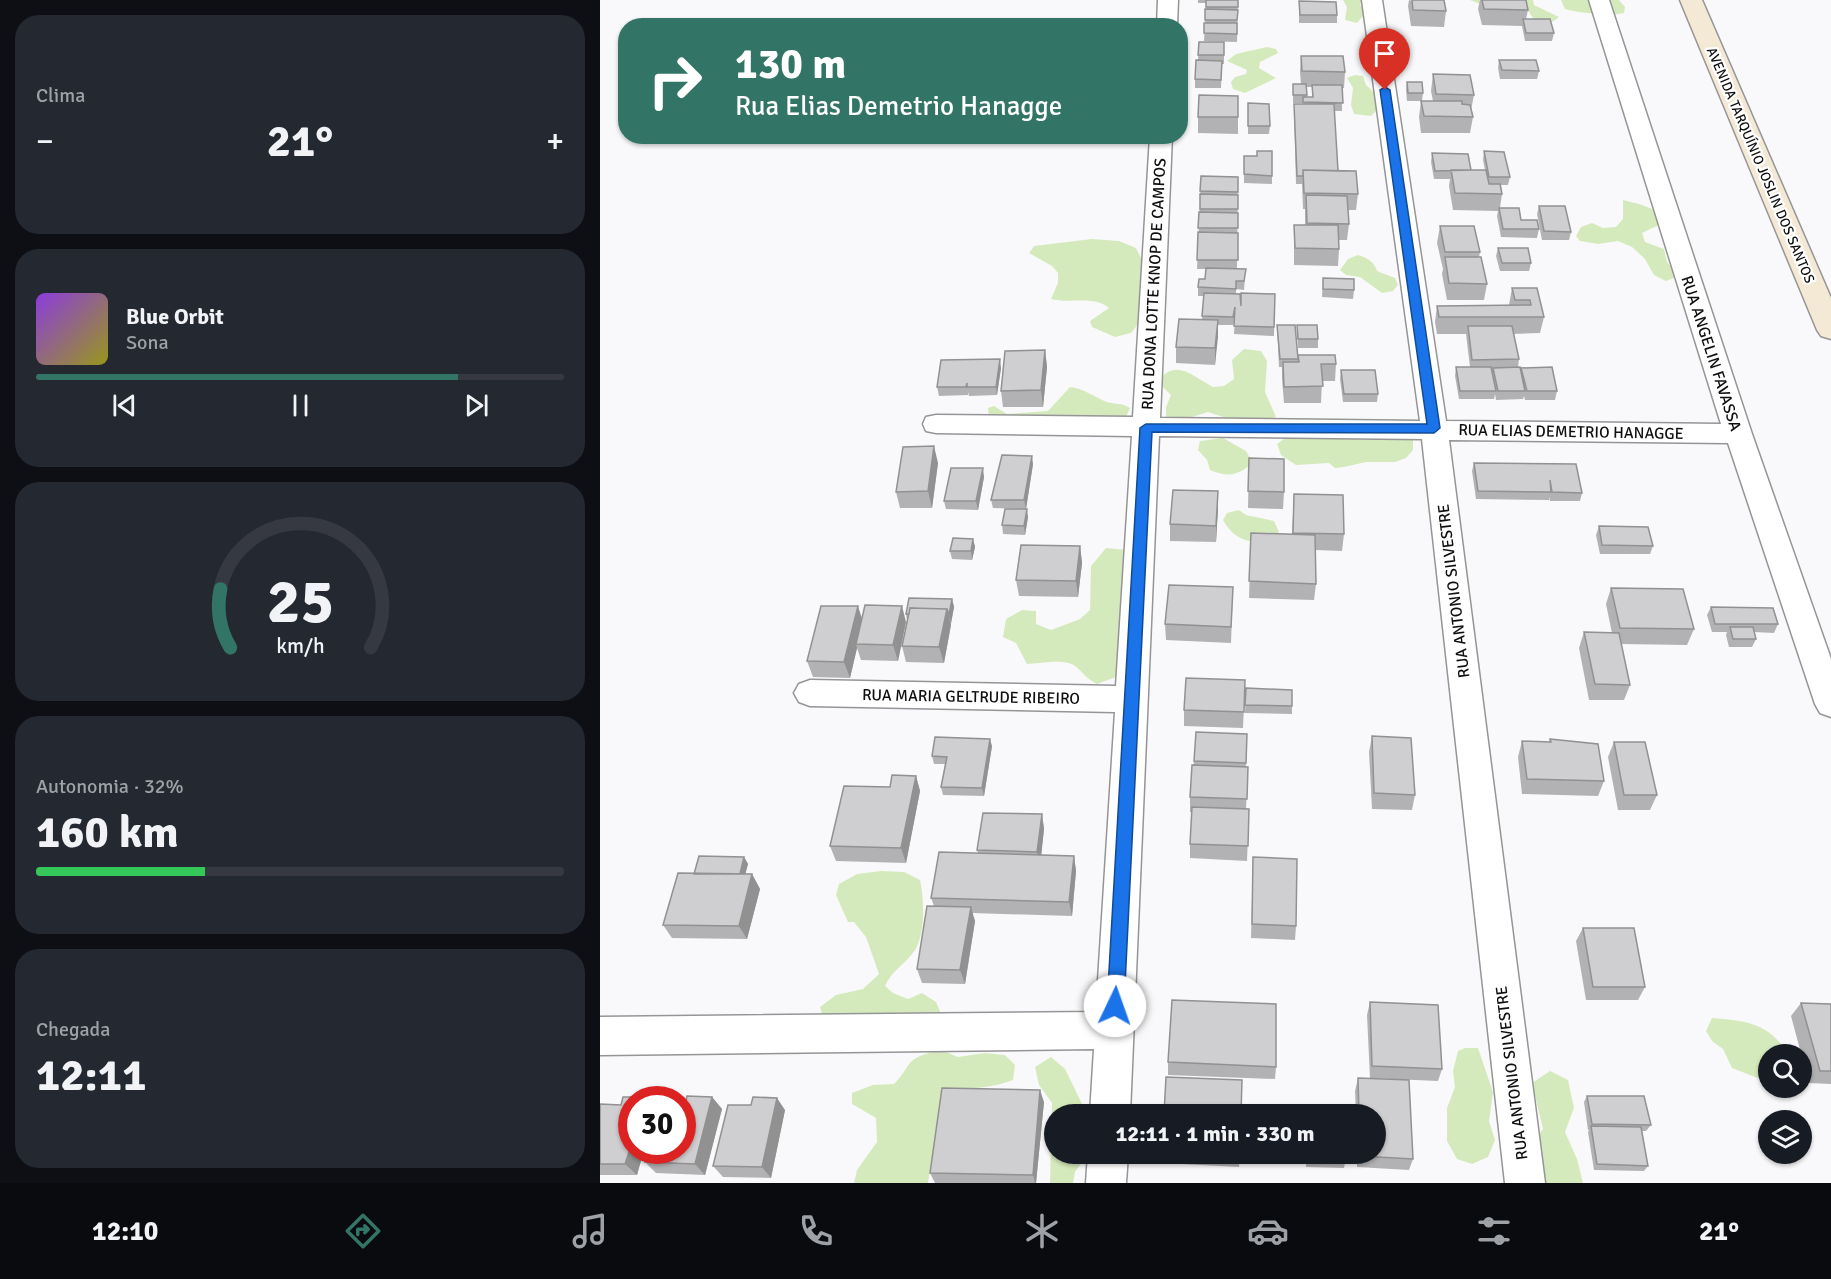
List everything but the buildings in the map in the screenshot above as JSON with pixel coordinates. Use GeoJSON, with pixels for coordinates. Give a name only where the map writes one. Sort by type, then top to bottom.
{"type":"FeatureCollection","features":[{"type":"Feature","properties":{"kind":"main road","name":"AVENIDA TARQUÍNIO JOSLIN DOS SANTOS"},"geometry":{"type":"LineString","coordinates":[[1691,0],[1831,330]]}},
{"type":"Feature","properties":{"kind":"street"},"geometry":{"type":"LineString","coordinates":[[1167,18],[1168,0]]}},
{"type":"Feature","properties":{"kind":"street","name":"RUA ANTONIO SILVESTRE"},"geometry":{"type":"LineString","coordinates":[[1372,0],[1434,428],[1525,1183]]}},
{"type":"Feature","properties":{"kind":"street","name":"RUA ANGELIN FAVASSA"},"geometry":{"type":"LineString","coordinates":[[1599,0],[1738,435],[1831,704]]}},
{"type":"Feature","properties":{"kind":"street","name":"RUA DONA LOTTE KNOP DE CAMPOS"},"geometry":{"type":"LineString","coordinates":[[1110,1104],[1161,144]]}},
{"type":"Feature","properties":{"kind":"street","name":"RUA ELIAS DEMETRIO HANAGGE"},"geometry":{"type":"LineString","coordinates":[[936,424],[1146,428],[1434,428],[1738,435]]}},
{"type":"Feature","properties":{"kind":"street","name":"RUA MARIA GELTRUDE RIBEIRO"},"geometry":{"type":"LineString","coordinates":[[810,693],[1132,699]]}},
{"type":"Feature","properties":{"kind":"street"},"geometry":{"type":"LineString","coordinates":[[600,1036],[1114,1030]]}},
{"type":"Feature","properties":{"kind":"street"},"geometry":{"type":"LineString","coordinates":[[1106,1183],[1107,1164]]}},
{"type":"Feature","properties":{"kind":"green space"},"geometry":{"type":"Polygon","coordinates":[[[1343,0],[1364,0],[1360,4],[1365,14],[1357,23],[1345,20],[1347,7],[1343,0]]]}},
{"type":"Feature","properties":{"kind":"green space"},"geometry":{"type":"Polygon","coordinates":[[[1470,0],[1533,0],[1534,5],[1559,17],[1549,23],[1536,22],[1526,8],[1483,5],[1470,0]]]}},
{"type":"Feature","properties":{"kind":"green space"},"geometry":{"type":"Polygon","coordinates":[[[1561,0],[1619,0],[1625,7],[1624,13],[1619,14],[1586,13],[1565,9],[1561,0]]]}},
{"type":"Feature","properties":{"kind":"green space"},"geometry":{"type":"Polygon","coordinates":[[[1267,47],[1276,49],[1278,53],[1260,62],[1259,68],[1276,78],[1245,93],[1233,89],[1231,82],[1235,77],[1246,74],[1247,70],[1227,61],[1236,54],[1267,47]]]}},
{"type":"Feature","properties":{"kind":"green space"},"geometry":{"type":"Polygon","coordinates":[[[1355,75],[1363,76],[1366,85],[1378,96],[1378,109],[1371,116],[1354,114],[1351,105],[1353,88],[1347,78],[1355,75]]]}},
{"type":"Feature","properties":{"kind":"green space"},"geometry":{"type":"Polygon","coordinates":[[[1623,200],[1647,207],[1662,217],[1665,222],[1642,233],[1645,242],[1664,249],[1667,262],[1679,276],[1666,281],[1654,275],[1645,259],[1632,247],[1618,241],[1598,244],[1580,241],[1576,236],[1581,227],[1592,223],[1603,228],[1616,227],[1623,219],[1623,200]]]}},
{"type":"Feature","properties":{"kind":"green space"},"geometry":{"type":"Polygon","coordinates":[[[1092,239],[1119,241],[1136,248],[1143,262],[1140,298],[1144,309],[1143,318],[1131,333],[1115,337],[1092,327],[1090,321],[1109,308],[1103,304],[1051,299],[1058,283],[1058,273],[1052,266],[1029,253],[1034,246],[1092,239]]]}},
{"type":"Feature","properties":{"kind":"green space"},"geometry":{"type":"Polygon","coordinates":[[[1358,255],[1370,260],[1377,271],[1395,278],[1398,285],[1393,291],[1382,293],[1360,277],[1346,275],[1340,270],[1348,259],[1358,255]]]}},
{"type":"Feature","properties":{"kind":"green space"},"geometry":{"type":"Polygon","coordinates":[[[1244,349],[1261,351],[1267,361],[1265,392],[1276,417],[1263,422],[1232,420],[1208,412],[1179,421],[1166,417],[1166,407],[1171,395],[1158,382],[1165,374],[1171,371],[1185,371],[1213,387],[1224,386],[1234,379],[1232,360],[1244,349]]]}},
{"type":"Feature","properties":{"kind":"green space"},"geometry":{"type":"Polygon","coordinates":[[[1070,387],[1081,389],[1107,402],[1127,406],[1130,408],[1125,419],[989,419],[988,408],[994,406],[1007,414],[1048,411],[1070,387]]]}},
{"type":"Feature","properties":{"kind":"green space"},"geometry":{"type":"Polygon","coordinates":[[[1404,433],[1413,439],[1413,450],[1406,458],[1395,462],[1366,462],[1335,468],[1329,463],[1296,465],[1281,455],[1277,444],[1288,436],[1347,434],[1360,440],[1368,440],[1404,433]]]}},
{"type":"Feature","properties":{"kind":"green space"},"geometry":{"type":"Polygon","coordinates":[[[1223,438],[1246,451],[1253,463],[1233,474],[1210,470],[1207,460],[1198,450],[1200,441],[1223,438]]]}},
{"type":"Feature","properties":{"kind":"green space"},"geometry":{"type":"Polygon","coordinates":[[[1239,510],[1246,515],[1274,521],[1279,532],[1264,541],[1249,541],[1241,538],[1228,528],[1223,520],[1227,513],[1239,510]]]}},
{"type":"Feature","properties":{"kind":"green space"},"geometry":{"type":"Polygon","coordinates":[[[1106,548],[1127,550],[1127,626],[1118,656],[1116,677],[1097,684],[1075,666],[1065,662],[1027,664],[1016,643],[1003,637],[1006,619],[1022,610],[1036,611],[1036,624],[1051,630],[1080,619],[1090,610],[1091,566],[1106,548]]]}},
{"type":"Feature","properties":{"kind":"green space"},"geometry":{"type":"Polygon","coordinates":[[[881,871],[904,872],[920,880],[923,906],[919,943],[885,986],[893,993],[908,999],[922,993],[936,1002],[942,1016],[823,1017],[820,1007],[836,995],[863,989],[879,974],[866,937],[854,922],[848,922],[836,895],[839,884],[857,874],[881,871]]]}},
{"type":"Feature","properties":{"kind":"green space"},"geometry":{"type":"Polygon","coordinates":[[[1712,1018],[1736,1021],[1765,1030],[1781,1044],[1758,1044],[1758,1078],[1732,1068],[1723,1049],[1712,1041],[1706,1031],[1712,1018]]]}},
{"type":"Feature","properties":{"kind":"green space"},"geometry":{"type":"Polygon","coordinates":[[[1465,1048],[1478,1048],[1493,1092],[1489,1121],[1495,1140],[1488,1157],[1472,1164],[1457,1159],[1447,1141],[1447,1108],[1455,1087],[1453,1071],[1458,1051],[1465,1048]]]}},
{"type":"Feature","properties":{"kind":"green space"},"geometry":{"type":"Polygon","coordinates":[[[933,1052],[946,1052],[958,1057],[985,1053],[1005,1055],[1015,1065],[1013,1080],[994,1086],[959,1091],[941,1099],[928,1183],[854,1183],[857,1170],[877,1142],[876,1118],[852,1104],[852,1093],[873,1085],[894,1084],[913,1060],[933,1052]]]}},
{"type":"Feature","properties":{"kind":"green space"},"geometry":{"type":"Polygon","coordinates":[[[1051,1057],[1065,1069],[1082,1104],[1052,1104],[1039,1085],[1035,1067],[1051,1057]]]}},
{"type":"Feature","properties":{"kind":"green space"},"geometry":{"type":"Polygon","coordinates":[[[1550,1071],[1568,1080],[1574,1108],[1565,1132],[1577,1159],[1583,1183],[1533,1183],[1529,1147],[1543,1129],[1532,1083],[1550,1071]]]}},
{"type":"Feature","properties":{"kind":"green space"},"geometry":{"type":"Polygon","coordinates":[[[1050,1164],[1081,1164],[1075,1172],[1073,1183],[1050,1183],[1050,1164]]]}},
{"type":"Feature","properties":{"kind":"route"},"geometry":{"type":"LineString","coordinates":[[1115,1006],[1146,428],[1434,428],[1385,90]]}}]}
